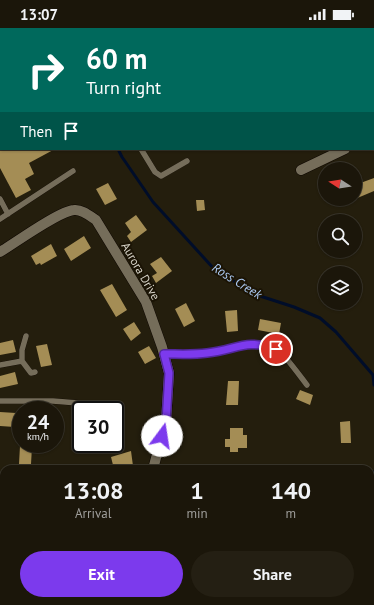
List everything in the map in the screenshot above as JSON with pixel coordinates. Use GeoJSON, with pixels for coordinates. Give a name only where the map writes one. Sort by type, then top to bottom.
{"type":"FeatureCollection","features":[{"type":"Feature","properties":{"kind":"street"},"geometry":{"type":"LineString","coordinates":[[301,170],[343,150]]}},
{"type":"Feature","properties":{"kind":"street","name":"Aurora Drive"},"geometry":{"type":"LineString","coordinates":[[0,252],[59,216],[74,209],[86,213],[96,220],[146,302],[169,373],[166,422],[154,465]]}},
{"type":"Feature","properties":{"kind":"lane"},"geometry":{"type":"LineString","coordinates":[[143,150],[155,172],[161,176],[187,160]]}},
{"type":"Feature","properties":{"kind":"lane"},"geometry":{"type":"LineString","coordinates":[[0,219],[73,171]]}},
{"type":"Feature","properties":{"kind":"lane"},"geometry":{"type":"LineString","coordinates":[[0,199],[8,214]]}},
{"type":"Feature","properties":{"kind":"lane"},"geometry":{"type":"LineString","coordinates":[[26,336],[22,350],[22,361],[31,373],[35,372]]}},
{"type":"Feature","properties":{"kind":"lane"},"geometry":{"type":"LineString","coordinates":[[164,354],[206,354],[246,344],[265,345],[276,349],[307,385]]}},
{"type":"Feature","properties":{"kind":"lane"},"geometry":{"type":"LineString","coordinates":[[0,366],[22,361]]}},
{"type":"Feature","properties":{"kind":"lane"},"geometry":{"type":"LineString","coordinates":[[0,401],[72,404]]}},
{"type":"Feature","properties":{"kind":"building"},"geometry":{"type":"Polygon","coordinates":[[[0,150],[53,150],[29,163],[34,174],[25,179],[31,190],[16,198],[0,168],[0,150]]]}},
{"type":"Feature","properties":{"kind":"building"},"geometry":{"type":"Polygon","coordinates":[[[374,178],[374,191],[362,196],[362,182],[374,178]]]}},
{"type":"Feature","properties":{"kind":"building"},"geometry":{"type":"Polygon","coordinates":[[[108,183],[117,199],[105,205],[96,189],[108,183]]]}},
{"type":"Feature","properties":{"kind":"building"},"geometry":{"type":"Polygon","coordinates":[[[196,200],[204,200],[205,210],[197,211],[196,200]]]}},
{"type":"Feature","properties":{"kind":"building"},"geometry":{"type":"Polygon","coordinates":[[[136,215],[147,230],[131,242],[127,236],[131,232],[125,223],[136,215]]]}},
{"type":"Feature","properties":{"kind":"building"},"geometry":{"type":"Polygon","coordinates":[[[84,236],[91,248],[71,261],[64,249],[84,236]]]}},
{"type":"Feature","properties":{"kind":"building"},"geometry":{"type":"Polygon","coordinates":[[[51,244],[57,256],[41,265],[40,263],[36,265],[31,256],[51,244]]]}},
{"type":"Feature","properties":{"kind":"building"},"geometry":{"type":"Polygon","coordinates":[[[161,257],[172,271],[156,283],[152,276],[157,273],[150,264],[161,257]]]}},
{"type":"Feature","properties":{"kind":"building"},"geometry":{"type":"Polygon","coordinates":[[[112,284],[127,310],[116,317],[100,290],[112,284]]]}},
{"type":"Feature","properties":{"kind":"building"},"geometry":{"type":"Polygon","coordinates":[[[186,303],[195,321],[184,327],[175,309],[186,303]]]}},
{"type":"Feature","properties":{"kind":"building"},"geometry":{"type":"Polygon","coordinates":[[[237,310],[238,331],[227,332],[225,311],[237,310]]]}},
{"type":"Feature","properties":{"kind":"building"},"geometry":{"type":"Polygon","coordinates":[[[260,319],[281,323],[279,334],[258,330],[260,319]]]}},
{"type":"Feature","properties":{"kind":"building"},"geometry":{"type":"Polygon","coordinates":[[[134,322],[141,333],[131,341],[123,329],[134,322]]]}},
{"type":"Feature","properties":{"kind":"building"},"geometry":{"type":"Polygon","coordinates":[[[13,340],[16,352],[0,355],[0,343],[13,340]]]}},
{"type":"Feature","properties":{"kind":"building"},"geometry":{"type":"Polygon","coordinates":[[[47,344],[52,365],[41,367],[36,346],[47,344]]]}},
{"type":"Feature","properties":{"kind":"building"},"geometry":{"type":"Polygon","coordinates":[[[149,346],[156,358],[145,364],[138,352],[149,346]]]}},
{"type":"Feature","properties":{"kind":"building"},"geometry":{"type":"Polygon","coordinates":[[[15,372],[18,384],[0,388],[0,376],[15,372]]]}},
{"type":"Feature","properties":{"kind":"building"},"geometry":{"type":"Polygon","coordinates":[[[228,381],[239,381],[238,405],[226,405],[228,381]]]}},
{"type":"Feature","properties":{"kind":"building"},"geometry":{"type":"Polygon","coordinates":[[[300,390],[313,395],[310,405],[296,399],[300,390]]]}},
{"type":"Feature","properties":{"kind":"building"},"geometry":{"type":"Polygon","coordinates":[[[0,412],[12,413],[12,427],[0,426],[0,412]]]}},
{"type":"Feature","properties":{"kind":"building"},"geometry":{"type":"Polygon","coordinates":[[[350,421],[351,443],[341,443],[340,422],[350,421]]]}},
{"type":"Feature","properties":{"kind":"building"},"geometry":{"type":"Polygon","coordinates":[[[230,428],[243,428],[243,435],[247,435],[247,448],[238,448],[238,452],[230,452],[230,447],[225,447],[225,439],[230,439],[230,428]]]}},
{"type":"Feature","properties":{"kind":"building"},"geometry":{"type":"Polygon","coordinates":[[[131,451],[133,465],[113,465],[111,457],[131,451]]]}},
{"type":"Feature","properties":{"kind":"building"},"geometry":{"type":"Polygon","coordinates":[[[20,453],[32,453],[31,464],[19,464],[20,453]]]}},
{"type":"Feature","properties":{"kind":"waterway","name":"Ross Creek"},"geometry":{"type":"LineString","coordinates":[[118,150],[153,202],[215,270],[257,295],[294,307],[320,318],[336,332],[373,375],[374,385]]}},
{"type":"Feature","properties":{"kind":"route"},"geometry":{"type":"LineString","coordinates":[[162,436],[166,422],[169,373],[164,354],[206,354],[246,344],[265,345],[276,349]]}}]}
